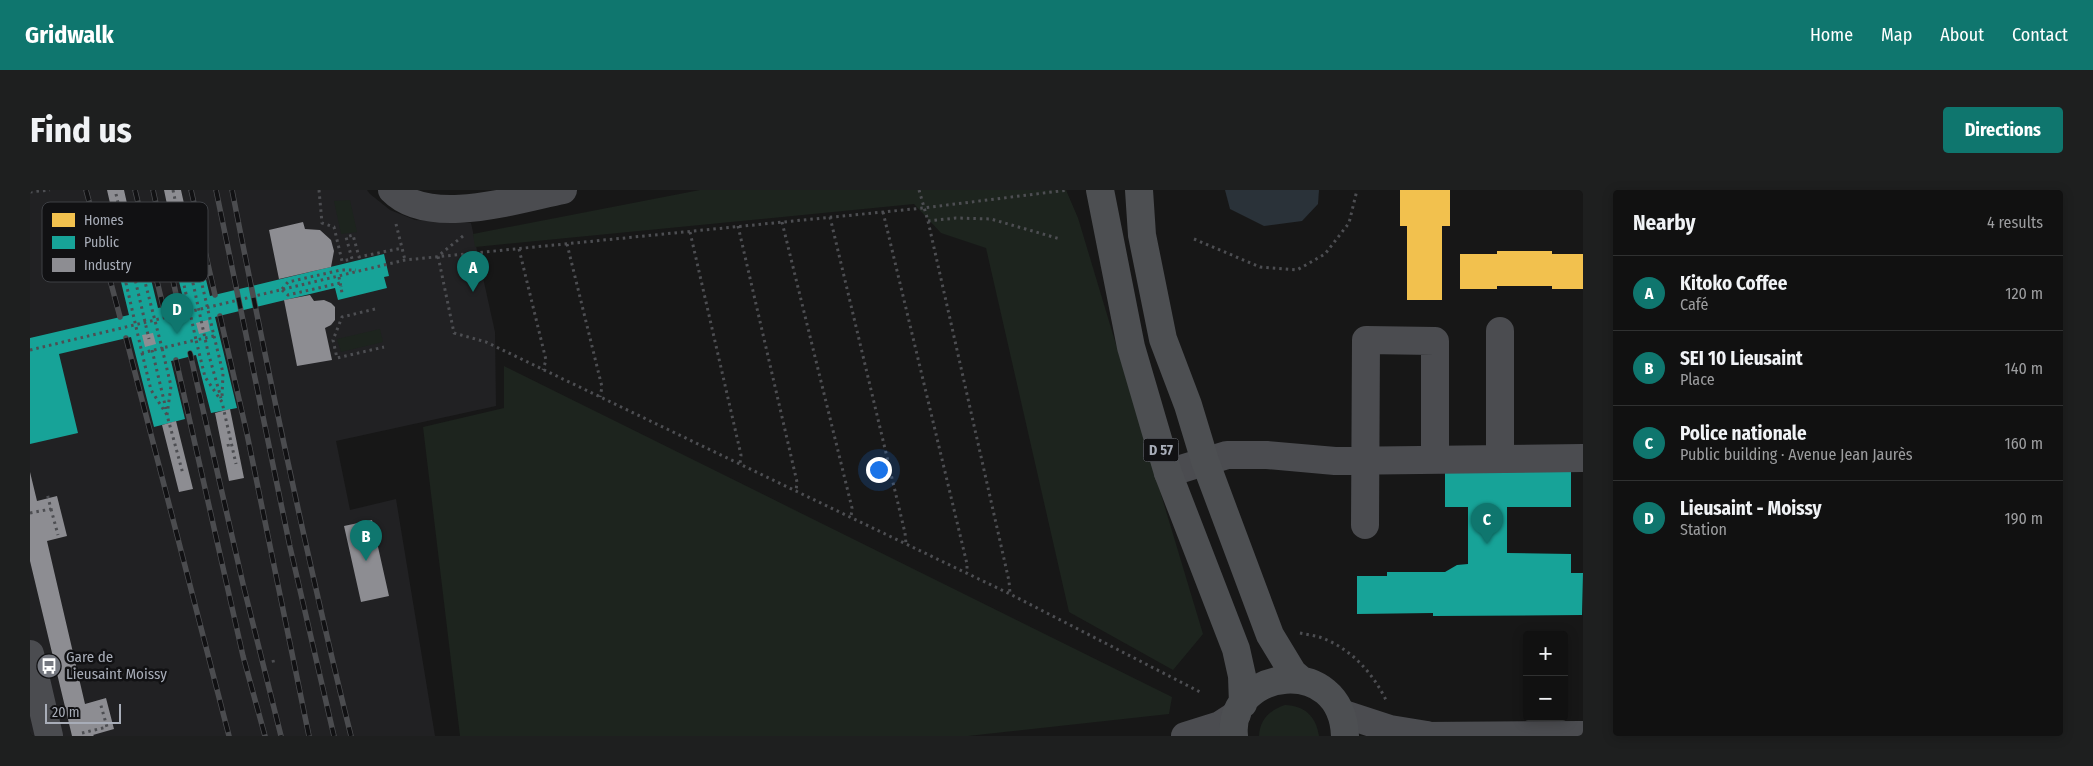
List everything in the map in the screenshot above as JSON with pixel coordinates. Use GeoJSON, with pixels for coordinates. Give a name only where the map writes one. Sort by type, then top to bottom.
{"type":"FeatureCollection","features":[{"type":"Feature","properties":{"kind":"main road","name":"D 57"},"geometry":{"type":"LineString","coordinates":[[1100,190],[1131,347],[1168,474],[1236,649],[1242,676],[1238,718]]}},
{"type":"Feature","properties":{"kind":"main road","name":"D 57"},"geometry":{"type":"LineString","coordinates":[[1139,190],[1142,235],[1163,338],[1188,405],[1205,461],[1270,635],[1294,673],[1300,679]]}},
{"type":"Feature","properties":{"kind":"main road"},"geometry":{"type":"LineString","coordinates":[[1238,718],[1254,691],[1268,683],[1283,679],[1300,679],[1313,683],[1325,690],[1334,700],[1343,724]]}},
{"type":"Feature","properties":{"kind":"street"},"geometry":{"type":"LineString","coordinates":[[392,190],[421,206],[447,210],[475,208],[563,190]]}},
{"type":"Feature","properties":{"kind":"street"},"geometry":{"type":"LineString","coordinates":[[1500,331],[1500,459]]}},
{"type":"Feature","properties":{"kind":"street"},"geometry":{"type":"LineString","coordinates":[[1365,525],[1366,340],[1435,341],[1435,460]]}},
{"type":"Feature","properties":{"kind":"street"},"geometry":{"type":"LineString","coordinates":[[1168,474],[1227,455],[1365,461],[1583,458]]}},
{"type":"Feature","properties":{"kind":"street"},"geometry":{"type":"LineString","coordinates":[[30,654],[48,736]]}},
{"type":"Feature","properties":{"kind":"street"},"geometry":{"type":"LineString","coordinates":[[1185,736],[1238,718]]}},
{"type":"Feature","properties":{"kind":"street"},"geometry":{"type":"LineString","coordinates":[[1343,724],[1427,735],[1583,735]]}},
{"type":"Feature","properties":{"kind":"street"},"geometry":{"type":"LineString","coordinates":[[1423,736],[1427,735]]}},
{"type":"Feature","properties":{"kind":"path"},"geometry":{"type":"LineString","coordinates":[[30,192],[50,190]]}},
{"type":"Feature","properties":{"kind":"path"},"geometry":{"type":"LineString","coordinates":[[319,190],[322,223],[334,227],[342,261],[352,259],[346,237],[353,235],[359,257],[402,248]]}},
{"type":"Feature","properties":{"kind":"path"},"geometry":{"type":"LineString","coordinates":[[919,190],[928,220],[1009,581],[1010,594]]}},
{"type":"Feature","properties":{"kind":"path"},"geometry":{"type":"LineString","coordinates":[[30,350],[405,260],[923,208],[1068,190]]}},
{"type":"Feature","properties":{"kind":"path"},"geometry":{"type":"LineString","coordinates":[[1194,239],[1260,268],[1297,270],[1325,254],[1349,223],[1358,190]]}},
{"type":"Feature","properties":{"kind":"path"},"geometry":{"type":"LineString","coordinates":[[116,194],[118,202]]}},
{"type":"Feature","properties":{"kind":"path"},"geometry":{"type":"LineString","coordinates":[[883,212],[965,555],[967,573]]}},
{"type":"Feature","properties":{"kind":"path"},"geometry":{"type":"LineString","coordinates":[[830,217],[905,533],[906,544]]}},
{"type":"Feature","properties":{"kind":"path"},"geometry":{"type":"LineString","coordinates":[[396,218],[405,260]]}},
{"type":"Feature","properties":{"kind":"path"},"geometry":{"type":"LineString","coordinates":[[928,220],[956,218],[991,219],[1060,239]]}},
{"type":"Feature","properties":{"kind":"path"},"geometry":{"type":"LineString","coordinates":[[782,222],[852,508],[851,517]]}},
{"type":"Feature","properties":{"kind":"path"},"geometry":{"type":"LineString","coordinates":[[738,226],[797,482],[796,491]]}},
{"type":"Feature","properties":{"kind":"path"},"geometry":{"type":"LineString","coordinates":[[690,232],[741,455],[740,464]]}},
{"type":"Feature","properties":{"kind":"path"},"geometry":{"type":"LineString","coordinates":[[438,256],[465,234]]}},
{"type":"Feature","properties":{"kind":"path"},"geometry":{"type":"LineString","coordinates":[[567,244],[602,387],[600,397]]}},
{"type":"Feature","properties":{"kind":"path"},"geometry":{"type":"LineString","coordinates":[[519,249],[546,360],[543,370]]}},
{"type":"Feature","properties":{"kind":"path"},"geometry":{"type":"LineString","coordinates":[[438,256],[454,334],[486,342],[851,517],[1010,594],[1202,694]]}},
{"type":"Feature","properties":{"kind":"path"},"geometry":{"type":"LineString","coordinates":[[282,290],[288,282],[341,270],[360,270]]}},
{"type":"Feature","properties":{"kind":"path"},"geometry":{"type":"LineString","coordinates":[[338,277],[342,293]]}},
{"type":"Feature","properties":{"kind":"path"},"geometry":{"type":"LineString","coordinates":[[126,282],[151,390],[168,416]]}},
{"type":"Feature","properties":{"kind":"path"},"geometry":{"type":"LineString","coordinates":[[136,282],[149,339]]}},
{"type":"Feature","properties":{"kind":"path"},"geometry":{"type":"LineString","coordinates":[[145,282],[171,386],[168,416]]}},
{"type":"Feature","properties":{"kind":"path"},"geometry":{"type":"LineString","coordinates":[[183,282],[205,377],[222,402]]}},
{"type":"Feature","properties":{"kind":"path"},"geometry":{"type":"LineString","coordinates":[[193,282],[236,464]]}},
{"type":"Feature","properties":{"kind":"path"},"geometry":{"type":"LineString","coordinates":[[202,282],[223,373],[222,402]]}},
{"type":"Feature","properties":{"kind":"path"},"geometry":{"type":"LineString","coordinates":[[282,290],[288,295],[340,283],[341,287]]}},
{"type":"Feature","properties":{"kind":"path"},"geometry":{"type":"LineString","coordinates":[[375,308],[342,317],[333,340],[337,358],[384,347]]}},
{"type":"Feature","properties":{"kind":"path"},"geometry":{"type":"LineString","coordinates":[[142,353],[214,336]]}},
{"type":"Feature","properties":{"kind":"path"},"geometry":{"type":"LineString","coordinates":[[152,350],[183,474]]}},
{"type":"Feature","properties":{"kind":"path"},"geometry":{"type":"LineString","coordinates":[[228,444],[229,449]]}},
{"type":"Feature","properties":{"kind":"path"},"geometry":{"type":"LineString","coordinates":[[47,493],[58,535]]}},
{"type":"Feature","properties":{"kind":"path"},"geometry":{"type":"LineString","coordinates":[[30,513],[51,509]]}},
{"type":"Feature","properties":{"kind":"path"},"geometry":{"type":"LineString","coordinates":[[1291,630],[1326,639],[1359,661],[1371,674],[1387,702]]}},
{"type":"Feature","properties":{"kind":"path"},"geometry":{"type":"LineString","coordinates":[[273,660],[274,665]]}},
{"type":"Feature","properties":{"kind":"path"},"geometry":{"type":"LineString","coordinates":[[82,733],[107,727],[100,702]]}},
{"type":"Feature","properties":{"kind":"shaded area"},"geometry":{"type":"Polygon","coordinates":[[[30,190],[367,190],[390,210],[415,220],[471,223],[495,332],[496,406],[336,441],[350,510],[396,499],[435,736],[30,736],[30,190]]]}},
{"type":"Feature","properties":{"kind":"shaded area"},"geometry":{"type":"Polygon","coordinates":[[[700,190],[1066,190],[1078,218],[1203,634],[1173,670],[1069,612],[986,248],[941,233],[914,204],[475,247],[473,234],[700,190]]]}},
{"type":"Feature","properties":{"kind":"shaded area"},"geometry":{"type":"Polygon","coordinates":[[[1225,190],[1319,190],[1318,204],[1302,221],[1264,226],[1230,209],[1225,190]]]}},
{"type":"Feature","properties":{"kind":"shaded area"},"geometry":{"type":"Polygon","coordinates":[[[350,200],[357,232],[341,234],[334,201],[350,200]]]}},
{"type":"Feature","properties":{"kind":"shaded area"},"geometry":{"type":"Polygon","coordinates":[[[380,329],[383,342],[341,352],[337,339],[380,329]]]}},
{"type":"Feature","properties":{"kind":"shaded area"},"geometry":{"type":"Polygon","coordinates":[[[504,366],[1172,697],[1169,714],[968,736],[460,736],[423,427],[504,408],[504,366]]]}},
{"type":"Feature","properties":{"kind":"shaded area"},"geometry":{"type":"Polygon","coordinates":[[[1285,705],[1298,707],[1308,713],[1315,723],[1319,736],[1259,736],[1261,725],[1267,716],[1285,705]]]}},
{"type":"Feature","properties":{"kind":"building: Homes"},"geometry":{"type":"Polygon","coordinates":[[[1400,190],[1450,190],[1450,226],[1442,226],[1442,300],[1407,300],[1407,226],[1400,226],[1400,190]]]}},
{"type":"Feature","properties":{"kind":"building: Homes"},"geometry":{"type":"Polygon","coordinates":[[[1497,251],[1552,251],[1552,254],[1583,254],[1583,289],[1552,289],[1552,286],[1497,286],[1497,289],[1460,289],[1460,254],[1497,254],[1497,251]]]}},
{"type":"Feature","properties":{"kind":"building: Public"},"geometry":{"type":"Polygon","coordinates":[[[384,254],[389,276],[384,277],[387,288],[338,300],[335,288],[215,317],[237,408],[211,413],[196,355],[171,361],[185,419],[154,427],[131,337],[59,354],[78,433],[30,444],[30,338],[129,315],[121,282],[152,282],[158,308],[184,302],[179,282],[207,282],[210,296],[384,254]]]}},
{"type":"Feature","properties":{"kind":"building: Public"},"geometry":{"type":"Polygon","coordinates":[[[1445,468],[1571,468],[1571,507],[1507,507],[1507,553],[1571,554],[1571,573],[1583,573],[1582,615],[1433,616],[1433,613],[1357,614],[1357,576],[1387,576],[1387,572],[1445,572],[1457,565],[1468,564],[1468,507],[1445,507],[1445,468]]]}},
{"type":"Feature","properties":{"kind":"building: Industry"},"geometry":{"type":"Polygon","coordinates":[[[107,190],[124,190],[127,202],[110,202],[107,190]]]}},
{"type":"Feature","properties":{"kind":"building: Industry"},"geometry":{"type":"Polygon","coordinates":[[[164,190],[181,190],[184,202],[166,202],[164,190]]]}},
{"type":"Feature","properties":{"kind":"building: Industry"},"geometry":{"type":"Polygon","coordinates":[[[303,222],[305,229],[320,230],[331,240],[334,251],[331,267],[279,279],[269,230],[303,222]]]}},
{"type":"Feature","properties":{"kind":"building: Industry"},"geometry":{"type":"Polygon","coordinates":[[[310,295],[314,301],[324,300],[335,307],[335,320],[325,328],[332,360],[297,366],[284,300],[310,295]]]}},
{"type":"Feature","properties":{"kind":"building: Industry"},"geometry":{"type":"Polygon","coordinates":[[[208,320],[210,331],[199,334],[196,323],[208,320]]]}},
{"type":"Feature","properties":{"kind":"building: Industry"},"geometry":{"type":"Polygon","coordinates":[[[153,333],[156,344],[145,347],[142,335],[153,333]]]}},
{"type":"Feature","properties":{"kind":"building: Industry"},"geometry":{"type":"Polygon","coordinates":[[[230,409],[244,478],[229,481],[215,413],[230,409]]]}},
{"type":"Feature","properties":{"kind":"building: Industry"},"geometry":{"type":"Polygon","coordinates":[[[176,421],[193,489],[179,492],[162,425],[176,421]]]}},
{"type":"Feature","properties":{"kind":"building: Industry"},"geometry":{"type":"Polygon","coordinates":[[[30,472],[37,501],[57,496],[67,536],[47,541],[85,704],[106,698],[114,729],[94,736],[72,736],[30,561],[30,472]]]}},
{"type":"Feature","properties":{"kind":"building: Industry"},"geometry":{"type":"Polygon","coordinates":[[[372,520],[389,596],[361,602],[344,526],[372,520]]]}},
{"type":"Feature","properties":{"kind":"railway"},"geometry":{"type":"LineString","coordinates":[[86,190],[89,202]]}},
{"type":"Feature","properties":{"kind":"railway"},"geometry":{"type":"LineString","coordinates":[[135,190],[138,202]]}},
{"type":"Feature","properties":{"kind":"railway"},"geometry":{"type":"LineString","coordinates":[[153,190],[156,202]]}},
{"type":"Feature","properties":{"kind":"railway"},"geometry":{"type":"LineString","coordinates":[[191,190],[194,202]]}},
{"type":"Feature","properties":{"kind":"railway"},"geometry":{"type":"LineString","coordinates":[[216,190],[290,547],[334,736]]}},
{"type":"Feature","properties":{"kind":"railway"},"geometry":{"type":"LineString","coordinates":[[232,190],[288,464],[351,736]]}},
{"type":"Feature","properties":{"kind":"railway"},"geometry":{"type":"LineString","coordinates":[[208,264],[215,295]]}},
{"type":"Feature","properties":{"kind":"railway"},"geometry":{"type":"LineString","coordinates":[[111,282],[120,317]]}},
{"type":"Feature","properties":{"kind":"railway"},"geometry":{"type":"LineString","coordinates":[[157,282],[163,306]]}},
{"type":"Feature","properties":{"kind":"railway"},"geometry":{"type":"LineString","coordinates":[[173,282],[178,303]]}},
{"type":"Feature","properties":{"kind":"railway"},"geometry":{"type":"LineString","coordinates":[[220,316],[247,434],[309,736]]}},
{"type":"Feature","properties":{"kind":"railway"},"geometry":{"type":"LineString","coordinates":[[126,338],[229,736]]}},
{"type":"Feature","properties":{"kind":"railway"},"geometry":{"type":"LineString","coordinates":[[191,356],[190,353],[243,584],[281,736]]}},
{"type":"Feature","properties":{"kind":"railway"},"geometry":{"type":"LineString","coordinates":[[176,360],[243,656],[265,736]]}},
{"type":"Feature","properties":{"kind":"place","name":"Kitoko Coffee"},"geometry":{"type":"Point","coordinates":[473,292]}},
{"type":"Feature","properties":{"kind":"place","name":"Lieusaint - Moissy"},"geometry":{"type":"Point","coordinates":[177,334]}},
{"type":"Feature","properties":{"kind":"place","name":"Police nationale"},"geometry":{"type":"Point","coordinates":[1487,544]}},
{"type":"Feature","properties":{"kind":"place","name":"SEI 10 Lieusaint"},"geometry":{"type":"Point","coordinates":[366,561]}},
{"type":"Feature","properties":{"kind":"place","name":"Gare de Lieusaint Moissy"},"geometry":{"type":"Point","coordinates":[49,666]}}]}
